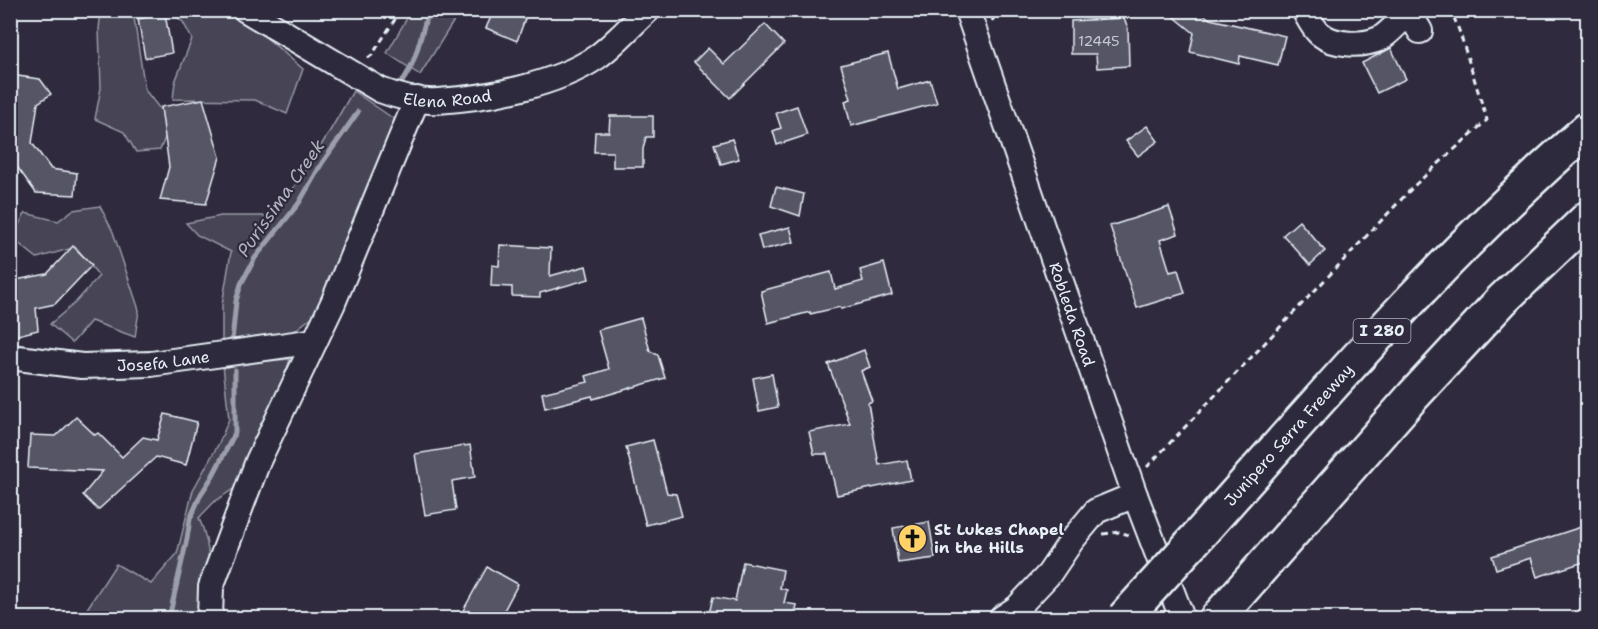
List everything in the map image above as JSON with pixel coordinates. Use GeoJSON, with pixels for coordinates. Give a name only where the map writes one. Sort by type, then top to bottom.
{"type":"FeatureCollection","features":[{"type":"Feature","properties":{"kind":"highway","name":"Junipero Serra Freeway"},"geometry":{"type":"LineString","coordinates":[[1125,618],[1362,352],[1454,254],[1587,129]]}},
{"type":"Feature","properties":{"kind":"highway"},"geometry":{"type":"LineString","coordinates":[[1217,618],[1413,396],[1486,318],[1587,218]]}},
{"type":"Feature","properties":{"kind":"street","name":"Elena Road"},"geometry":{"type":"LineString","coordinates":[[246,10],[380,90],[397,97],[436,101],[492,93],[552,80],[596,57],[648,10]]}},
{"type":"Feature","properties":{"kind":"street","name":"Robleda Road"},"geometry":{"type":"LineString","coordinates":[[967,10],[1133,489],[1182,618]]}},
{"type":"Feature","properties":{"kind":"street"},"geometry":{"type":"LineString","coordinates":[[1304,10],[1314,28],[1322,36],[1340,43],[1380,38],[1401,21],[1414,21],[1420,31]]}},
{"type":"Feature","properties":{"kind":"street"},"geometry":{"type":"LineString","coordinates":[[210,618],[211,587],[258,460],[333,303],[417,99]]}},
{"type":"Feature","properties":{"kind":"street","name":"Josefa Lane"},"geometry":{"type":"LineString","coordinates":[[10,357],[82,366],[151,364],[315,341]]}},
{"type":"Feature","properties":{"kind":"street"},"geometry":{"type":"LineString","coordinates":[[1002,618],[1017,608],[1049,574],[1095,510],[1133,489]]}},
{"type":"Feature","properties":{"kind":"path"},"geometry":{"type":"LineString","coordinates":[[349,73],[372,55],[401,10]]}},
{"type":"Feature","properties":{"kind":"path"},"geometry":{"type":"LineString","coordinates":[[1133,489],[1416,184],[1487,120],[1451,10]]}},
{"type":"Feature","properties":{"kind":"shaded area"},"geometry":{"type":"Polygon","coordinates":[[[101,11],[133,11],[145,90],[171,123],[160,150],[136,152],[124,132],[95,119],[101,88],[99,29],[101,11]]]}},
{"type":"Feature","properties":{"kind":"shaded area"},"geometry":{"type":"Polygon","coordinates":[[[169,11],[235,11],[303,69],[287,114],[255,100],[173,99],[175,82],[192,39],[183,22],[169,11]]]}},
{"type":"Feature","properties":{"kind":"shaded area"},"geometry":{"type":"Polygon","coordinates":[[[411,11],[460,11],[420,75],[387,53],[411,11]]]}},
{"type":"Feature","properties":{"kind":"shaded area"},"geometry":{"type":"Polygon","coordinates":[[[353,91],[397,121],[385,166],[313,316],[282,341],[222,343],[222,305],[231,252],[197,235],[186,223],[221,216],[275,216],[353,91]]]}},
{"type":"Feature","properties":{"kind":"shaded area"},"geometry":{"type":"Polygon","coordinates":[[[100,206],[113,232],[139,310],[135,337],[91,321],[72,343],[50,324],[75,303],[99,276],[76,247],[37,258],[12,238],[25,213],[58,221],[73,210],[100,206]]]}},
{"type":"Feature","properties":{"kind":"shaded area"},"geometry":{"type":"Polygon","coordinates":[[[290,359],[251,477],[214,502],[199,518],[209,556],[202,618],[81,618],[116,564],[151,584],[177,554],[193,490],[219,443],[229,419],[223,365],[290,359]]]}},
{"type":"Feature","properties":{"kind":"building"},"geometry":{"type":"Polygon","coordinates":[[[494,10],[502,10],[525,19],[517,41],[486,28],[494,10]]]}},
{"type":"Feature","properties":{"kind":"building"},"geometry":{"type":"Polygon","coordinates":[[[1166,10],[1197,10],[1210,19],[1285,36],[1278,65],[1240,56],[1239,64],[1190,52],[1194,33],[1166,10]]]}},
{"type":"Feature","properties":{"kind":"building"},"geometry":{"type":"Polygon","coordinates":[[[165,14],[172,53],[145,58],[138,19],[165,14]]]}},
{"type":"Feature","properties":{"kind":"building"},"geometry":{"type":"Polygon","coordinates":[[[1124,18],[1128,28],[1129,66],[1097,68],[1096,54],[1071,54],[1071,21],[1124,18]]]}},
{"type":"Feature","properties":{"kind":"building"},"geometry":{"type":"Polygon","coordinates":[[[765,24],[784,44],[730,98],[694,62],[708,48],[724,64],[765,24]]]}},
{"type":"Feature","properties":{"kind":"building"},"geometry":{"type":"Polygon","coordinates":[[[1391,48],[1406,79],[1377,93],[1362,63],[1391,48]]]}},
{"type":"Feature","properties":{"kind":"building"},"geometry":{"type":"Polygon","coordinates":[[[888,53],[898,89],[930,80],[937,103],[851,126],[845,101],[851,99],[841,65],[888,53]]]}},
{"type":"Feature","properties":{"kind":"building"},"geometry":{"type":"Polygon","coordinates":[[[10,75],[40,79],[51,94],[38,103],[32,143],[51,169],[77,173],[75,195],[36,193],[10,157],[10,75]]]}},
{"type":"Feature","properties":{"kind":"building"},"geometry":{"type":"Polygon","coordinates":[[[203,99],[220,157],[206,204],[160,200],[169,167],[161,107],[203,99]]]}},
{"type":"Feature","properties":{"kind":"building"},"geometry":{"type":"Polygon","coordinates":[[[797,106],[807,135],[777,145],[773,131],[781,128],[776,113],[797,106]]]}},
{"type":"Feature","properties":{"kind":"building"},"geometry":{"type":"Polygon","coordinates":[[[610,116],[653,116],[653,137],[646,137],[643,167],[613,167],[613,152],[594,152],[595,132],[609,132],[610,116]]]}},
{"type":"Feature","properties":{"kind":"building"},"geometry":{"type":"Polygon","coordinates":[[[1147,126],[1158,141],[1138,156],[1126,141],[1147,126]]]}},
{"type":"Feature","properties":{"kind":"building"},"geometry":{"type":"Polygon","coordinates":[[[732,139],[739,159],[721,164],[714,144],[732,139]]]}},
{"type":"Feature","properties":{"kind":"building"},"geometry":{"type":"Polygon","coordinates":[[[776,187],[804,194],[800,216],[771,206],[776,187]]]}},
{"type":"Feature","properties":{"kind":"building"},"geometry":{"type":"Polygon","coordinates":[[[1169,207],[1178,234],[1160,240],[1170,272],[1178,270],[1185,293],[1137,308],[1110,226],[1169,207]]]}},
{"type":"Feature","properties":{"kind":"building"},"geometry":{"type":"Polygon","coordinates":[[[1299,221],[1325,251],[1310,265],[1283,235],[1299,221]]]}},
{"type":"Feature","properties":{"kind":"building"},"geometry":{"type":"Polygon","coordinates":[[[790,227],[794,242],[762,250],[758,235],[790,227]]]}},
{"type":"Feature","properties":{"kind":"building"},"geometry":{"type":"Polygon","coordinates":[[[500,245],[551,248],[550,276],[586,266],[589,279],[540,293],[540,297],[512,296],[512,287],[491,286],[492,265],[499,266],[500,245]]]}},
{"type":"Feature","properties":{"kind":"building"},"geometry":{"type":"Polygon","coordinates":[[[73,246],[92,265],[55,304],[36,308],[38,330],[10,337],[10,281],[47,274],[73,246]]]}},
{"type":"Feature","properties":{"kind":"building"},"geometry":{"type":"Polygon","coordinates":[[[884,263],[892,295],[841,309],[840,307],[810,314],[810,312],[768,323],[761,291],[831,272],[835,289],[863,281],[860,270],[884,263]]]}},
{"type":"Feature","properties":{"kind":"building"},"geometry":{"type":"Polygon","coordinates":[[[641,318],[650,351],[658,355],[665,378],[593,399],[592,396],[545,408],[542,393],[588,382],[586,376],[609,369],[598,330],[641,318]]]}},
{"type":"Feature","properties":{"kind":"building"},"geometry":{"type":"Polygon","coordinates":[[[864,350],[870,367],[861,371],[872,401],[868,403],[879,465],[907,460],[911,480],[837,495],[827,454],[814,454],[809,432],[850,424],[828,364],[864,350]]]}},
{"type":"Feature","properties":{"kind":"building"},"geometry":{"type":"Polygon","coordinates":[[[772,374],[778,407],[759,411],[753,378],[772,374]]]}},
{"type":"Feature","properties":{"kind":"building"},"geometry":{"type":"Polygon","coordinates":[[[165,414],[197,422],[186,465],[156,457],[98,510],[83,495],[103,471],[28,468],[30,435],[56,436],[76,417],[95,435],[98,433],[122,457],[143,437],[157,440],[165,414]]]}},
{"type":"Feature","properties":{"kind":"building"},"geometry":{"type":"Polygon","coordinates":[[[653,440],[667,493],[676,494],[682,516],[646,525],[626,447],[653,440]]]}},
{"type":"Feature","properties":{"kind":"building"},"geometry":{"type":"Polygon","coordinates":[[[470,445],[475,477],[452,481],[456,510],[425,515],[415,454],[470,445]]]}},
{"type":"Feature","properties":{"kind":"building","name":"St Lukes Chapel in the Hills"},"geometry":{"type":"Polygon","coordinates":[[[929,522],[935,558],[898,563],[893,528],[929,522]]]}},
{"type":"Feature","properties":{"kind":"building"},"geometry":{"type":"Polygon","coordinates":[[[1587,525],[1587,561],[1537,577],[1531,558],[1496,569],[1492,556],[1587,525]]]}},
{"type":"Feature","properties":{"kind":"building"},"geometry":{"type":"Polygon","coordinates":[[[743,562],[783,570],[780,588],[787,590],[784,603],[797,605],[794,618],[708,618],[713,597],[735,601],[743,562]]]}},
{"type":"Feature","properties":{"kind":"building"},"geometry":{"type":"Polygon","coordinates":[[[487,567],[518,584],[500,618],[459,618],[487,567]]]}},
{"type":"Feature","properties":{"kind":"waterway","name":"Purissima Creek"},"geometry":{"type":"LineString","coordinates":[[397,88],[413,61],[429,10]]}},
{"type":"Feature","properties":{"kind":"waterway","name":"Purissima Creek"},"geometry":{"type":"LineString","coordinates":[[232,341],[236,301],[241,284],[255,258],[299,203],[322,163],[358,112]]}},
{"type":"Feature","properties":{"kind":"waterway","name":"Purissima Creek"},"geometry":{"type":"LineString","coordinates":[[169,618],[190,519],[201,494],[235,433],[235,370]]}},
{"type":"Feature","properties":{"kind":"place","name":"St Lukes Chapel in the Hills"},"geometry":{"type":"Point","coordinates":[913,538]}}]}
